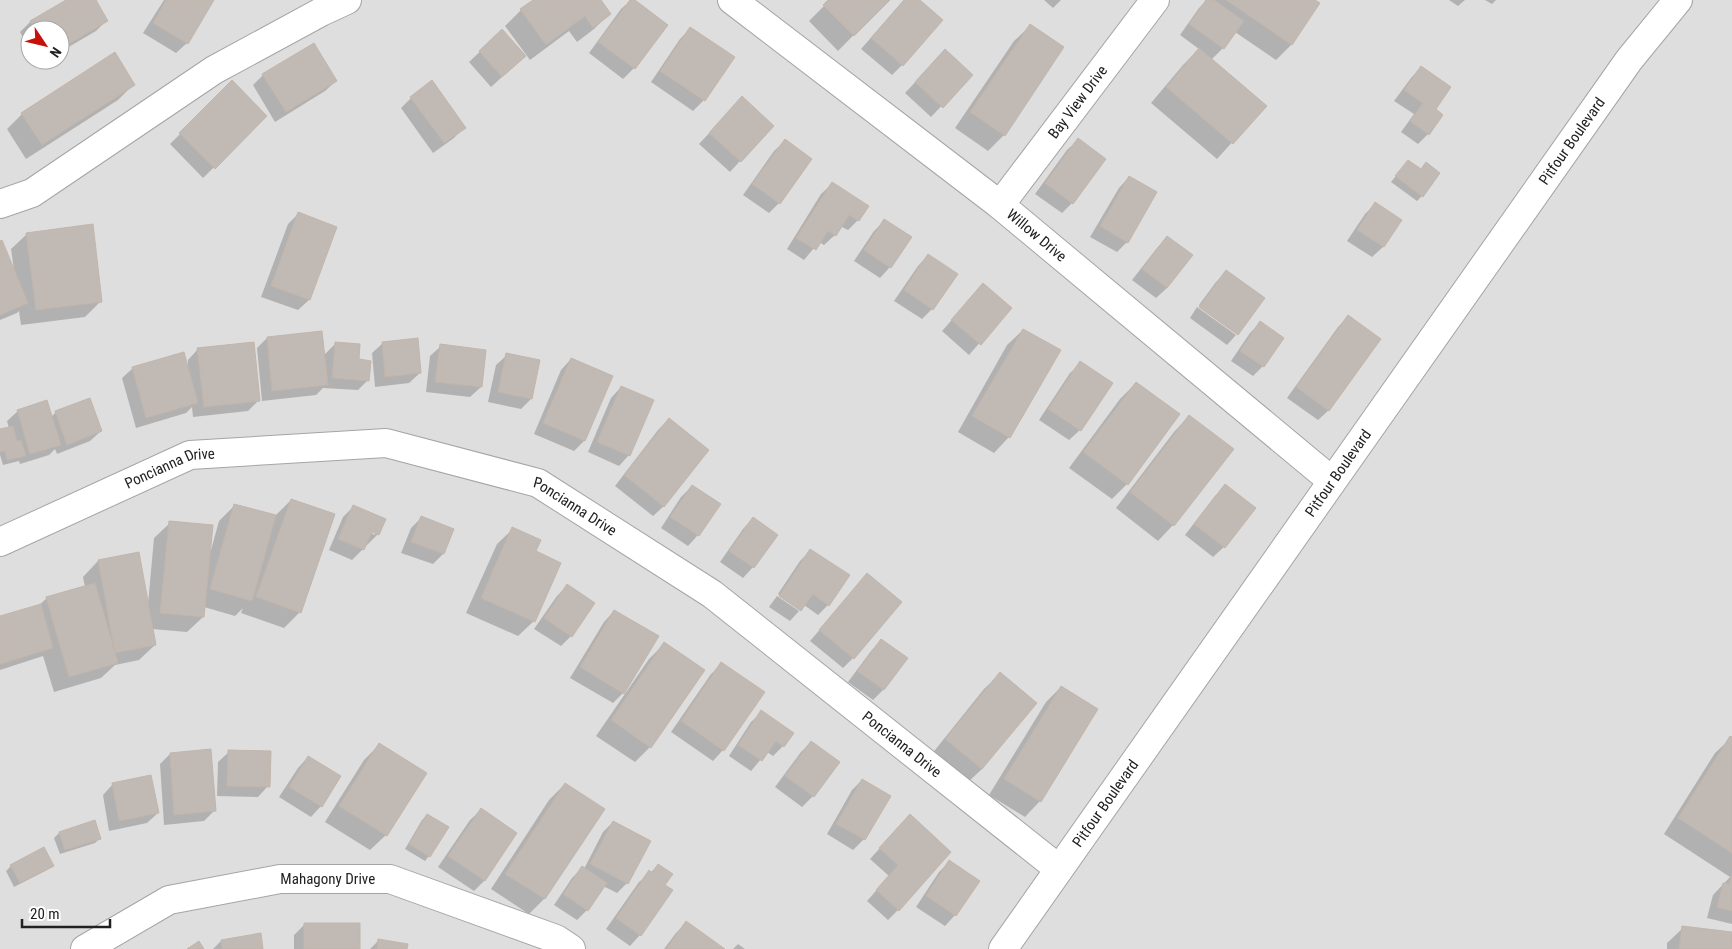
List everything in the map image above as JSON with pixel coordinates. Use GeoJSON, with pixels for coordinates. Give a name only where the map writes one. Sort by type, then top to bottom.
{"type":"FeatureCollection","features":[{"type":"Feature","properties":{"kind":"street"},"geometry":{"type":"LineString","coordinates":[[0,204],[32,193],[214,70],[347,0]]}},
{"type":"Feature","properties":{"kind":"street","name":"Willow Drive"},"geometry":{"type":"LineString","coordinates":[[732,0],[1000,205],[1332,482]]}},
{"type":"Feature","properties":{"kind":"street","name":"Bay View Drive"},"geometry":{"type":"LineString","coordinates":[[1000,205],[1155,0]]}},
{"type":"Feature","properties":{"kind":"street","name":"Pitfour Boulevard"},"geometry":{"type":"LineString","coordinates":[[1003,949],[1629,60],[1678,0]]}},
{"type":"Feature","properties":{"kind":"street","name":"Poncianna Drive"},"geometry":{"type":"LineString","coordinates":[[0,542],[190,455],[386,443],[538,483],[712,594],[1059,869]]}},
{"type":"Feature","properties":{"kind":"street","name":"Mahagony Drive"},"geometry":{"type":"LineString","coordinates":[[85,949],[169,900],[280,879],[390,879],[556,939],[571,949]]}},
{"type":"Feature","properties":{"kind":"shaded area"},"geometry":{"type":"Polygon","coordinates":[[[0,0],[1732,0],[1732,949],[0,949],[0,0]]]}},
{"type":"Feature","properties":{"kind":"building"},"geometry":{"type":"Polygon","coordinates":[[[66,0],[96,0],[108,21],[70,43],[70,20],[32,20],[66,0]]]}},
{"type":"Feature","properties":{"kind":"building"},"geometry":{"type":"Polygon","coordinates":[[[166,0],[214,0],[188,44],[153,23],[166,0]]]}},
{"type":"Feature","properties":{"kind":"building"},"geometry":{"type":"Polygon","coordinates":[[[533,0],[601,0],[611,14],[593,28],[585,16],[546,45],[520,9],[533,0]]]}},
{"type":"Feature","properties":{"kind":"building"},"geometry":{"type":"Polygon","coordinates":[[[630,0],[635,0],[668,25],[635,69],[598,42],[630,0]]]}},
{"type":"Feature","properties":{"kind":"building"},"geometry":{"type":"Polygon","coordinates":[[[828,0],[890,0],[854,36],[823,5],[828,0]]]}},
{"type":"Feature","properties":{"kind":"building"},"geometry":{"type":"Polygon","coordinates":[[[904,0],[920,0],[943,20],[903,66],[871,38],[904,0]]]}},
{"type":"Feature","properties":{"kind":"building"},"geometry":{"type":"Polygon","coordinates":[[[1206,0],[1214,0],[1244,21],[1224,49],[1189,24],[1206,0]]]}},
{"type":"Feature","properties":{"kind":"building"},"geometry":{"type":"Polygon","coordinates":[[[1226,0],[1315,0],[1320,3],[1292,45],[1226,0]]]}},
{"type":"Feature","properties":{"kind":"building"},"geometry":{"type":"Polygon","coordinates":[[[1030,24],[1064,47],[1005,136],[970,112],[1030,24]]]}},
{"type":"Feature","properties":{"kind":"building"},"geometry":{"type":"Polygon","coordinates":[[[690,27],[735,57],[705,101],[660,71],[690,27]]]}},
{"type":"Feature","properties":{"kind":"building"},"geometry":{"type":"Polygon","coordinates":[[[502,29],[526,56],[502,77],[479,51],[502,29]]]}},
{"type":"Feature","properties":{"kind":"building"},"geometry":{"type":"Polygon","coordinates":[[[314,43],[337,81],[286,112],[262,74],[314,43]]]}},
{"type":"Feature","properties":{"kind":"building"},"geometry":{"type":"Polygon","coordinates":[[[1199,48],[1267,106],[1233,144],[1166,87],[1199,48]]]}},
{"type":"Feature","properties":{"kind":"building"},"geometry":{"type":"Polygon","coordinates":[[[945,49],[973,75],[943,108],[915,82],[945,49]]]}},
{"type":"Feature","properties":{"kind":"building"},"geometry":{"type":"Polygon","coordinates":[[[115,52],[135,85],[42,145],[21,113],[115,52]]]}},
{"type":"Feature","properties":{"kind":"building"},"geometry":{"type":"Polygon","coordinates":[[[1421,66],[1451,87],[1436,109],[1443,115],[1429,135],[1410,121],[1423,103],[1404,90],[1421,66]]]}},
{"type":"Feature","properties":{"kind":"building"},"geometry":{"type":"Polygon","coordinates":[[[232,80],[267,116],[215,169],[179,133],[232,80]]]}},
{"type":"Feature","properties":{"kind":"building"},"geometry":{"type":"Polygon","coordinates":[[[432,80],[466,128],[444,143],[410,97],[432,80]]]}},
{"type":"Feature","properties":{"kind":"building"},"geometry":{"type":"Polygon","coordinates":[[[742,96],[774,126],[741,162],[709,133],[742,96]]]}},
{"type":"Feature","properties":{"kind":"building"},"geometry":{"type":"Polygon","coordinates":[[[1078,138],[1106,159],[1073,204],[1045,183],[1078,138]]]}},
{"type":"Feature","properties":{"kind":"building"},"geometry":{"type":"Polygon","coordinates":[[[785,139],[812,159],[780,204],[752,184],[785,139]]]}},
{"type":"Feature","properties":{"kind":"building"},"geometry":{"type":"Polygon","coordinates":[[[1408,160],[1421,169],[1426,162],[1440,173],[1423,197],[1395,176],[1408,160]]]}},
{"type":"Feature","properties":{"kind":"building"},"geometry":{"type":"Polygon","coordinates":[[[1129,176],[1157,192],[1128,243],[1100,226],[1129,176]]]}},
{"type":"Feature","properties":{"kind":"building"},"geometry":{"type":"Polygon","coordinates":[[[832,182],[869,206],[859,221],[849,215],[836,236],[828,231],[816,250],[796,238],[832,182]]]}},
{"type":"Feature","properties":{"kind":"building"},"geometry":{"type":"Polygon","coordinates":[[[1375,202],[1402,220],[1384,247],[1357,230],[1375,202]]]}},
{"type":"Feature","properties":{"kind":"building"},"geometry":{"type":"Polygon","coordinates":[[[298,212],[337,227],[310,300],[271,286],[298,212]]]}},
{"type":"Feature","properties":{"kind":"building"},"geometry":{"type":"Polygon","coordinates":[[[884,219],[912,237],[891,268],[864,250],[884,219]]]}},
{"type":"Feature","properties":{"kind":"building"},"geometry":{"type":"Polygon","coordinates":[[[93,224],[102,302],[36,310],[26,233],[93,224]]]}},
{"type":"Feature","properties":{"kind":"building"},"geometry":{"type":"Polygon","coordinates":[[[1167,236],[1193,255],[1167,288],[1142,269],[1167,236]]]}},
{"type":"Feature","properties":{"kind":"building"},"geometry":{"type":"Polygon","coordinates":[[[2,240],[28,303],[0,315],[0,241],[2,240]]]}},
{"type":"Feature","properties":{"kind":"building"},"geometry":{"type":"Polygon","coordinates":[[[928,254],[958,274],[933,310],[904,290],[928,254]]]}},
{"type":"Feature","properties":{"kind":"building"},"geometry":{"type":"Polygon","coordinates":[[[1226,270],[1265,298],[1238,335],[1199,307],[1226,270]]]}},
{"type":"Feature","properties":{"kind":"building"},"geometry":{"type":"Polygon","coordinates":[[[983,283],[1012,308],[981,345],[951,320],[983,283]]]}},
{"type":"Feature","properties":{"kind":"building"},"geometry":{"type":"Polygon","coordinates":[[[1348,315],[1381,339],[1329,411],[1296,387],[1348,315]]]}},
{"type":"Feature","properties":{"kind":"building"},"geometry":{"type":"Polygon","coordinates":[[[1260,321],[1284,338],[1264,367],[1240,351],[1260,321]]]}},
{"type":"Feature","properties":{"kind":"building"},"geometry":{"type":"Polygon","coordinates":[[[1023,329],[1061,350],[1010,438],[972,416],[1023,329]]]}},
{"type":"Feature","properties":{"kind":"building"},"geometry":{"type":"Polygon","coordinates":[[[322,331],[328,385],[272,391],[267,337],[322,331]]]}},
{"type":"Feature","properties":{"kind":"building"},"geometry":{"type":"Polygon","coordinates":[[[418,338],[421,373],[385,377],[382,342],[418,338]]]}},
{"type":"Feature","properties":{"kind":"building"},"geometry":{"type":"Polygon","coordinates":[[[254,342],[260,401],[204,407],[197,348],[254,342]]]}},
{"type":"Feature","properties":{"kind":"building"},"geometry":{"type":"Polygon","coordinates":[[[335,342],[360,344],[359,359],[371,361],[369,381],[332,378],[335,342]]]}},
{"type":"Feature","properties":{"kind":"building"},"geometry":{"type":"Polygon","coordinates":[[[440,344],[486,350],[482,387],[435,382],[440,344]]]}},
{"type":"Feature","properties":{"kind":"building"},"geometry":{"type":"Polygon","coordinates":[[[184,352],[198,403],[146,418],[132,367],[184,352]]]}},
{"type":"Feature","properties":{"kind":"building"},"geometry":{"type":"Polygon","coordinates":[[[506,353],[540,360],[532,399],[498,392],[506,353]]]}},
{"type":"Feature","properties":{"kind":"building"},"geometry":{"type":"Polygon","coordinates":[[[571,358],[613,376],[585,441],[543,423],[571,358]]]}},
{"type":"Feature","properties":{"kind":"building"},"geometry":{"type":"Polygon","coordinates":[[[1080,361],[1113,383],[1081,431],[1048,409],[1080,361]]]}},
{"type":"Feature","properties":{"kind":"building"},"geometry":{"type":"Polygon","coordinates":[[[1136,382],[1180,414],[1128,485],[1083,452],[1136,382]]]}},
{"type":"Feature","properties":{"kind":"building"},"geometry":{"type":"Polygon","coordinates":[[[621,386],[654,400],[630,456],[597,442],[621,386]]]}},
{"type":"Feature","properties":{"kind":"building"},"geometry":{"type":"Polygon","coordinates":[[[90,398],[102,431],[67,445],[55,411],[90,398]]]}},
{"type":"Feature","properties":{"kind":"building"},"geometry":{"type":"Polygon","coordinates":[[[47,400],[61,445],[30,454],[17,410],[47,400]]]}},
{"type":"Feature","properties":{"kind":"building"},"geometry":{"type":"Polygon","coordinates":[[[1189,415],[1234,449],[1174,526],[1130,492],[1189,415]]]}},
{"type":"Feature","properties":{"kind":"building"},"geometry":{"type":"Polygon","coordinates":[[[669,418],[709,450],[664,507],[624,475],[669,418]]]}},
{"type":"Feature","properties":{"kind":"building"},"geometry":{"type":"Polygon","coordinates":[[[13,426],[17,441],[21,440],[26,456],[7,460],[5,451],[0,452],[0,429],[13,426]]]}},
{"type":"Feature","properties":{"kind":"building"},"geometry":{"type":"Polygon","coordinates":[[[1225,484],[1256,508],[1225,548],[1194,524],[1225,484]]]}},
{"type":"Feature","properties":{"kind":"building"},"geometry":{"type":"Polygon","coordinates":[[[692,485],[721,504],[699,536],[670,517],[692,485]]]}},
{"type":"Feature","properties":{"kind":"building"},"geometry":{"type":"Polygon","coordinates":[[[291,499],[335,514],[301,613],[256,597],[291,499]]]}},
{"type":"Feature","properties":{"kind":"building"},"geometry":{"type":"Polygon","coordinates":[[[234,504],[276,515],[252,601],[210,589],[234,504]]]}},
{"type":"Feature","properties":{"kind":"building"},"geometry":{"type":"Polygon","coordinates":[[[353,505],[386,519],[379,535],[372,532],[364,550],[338,539],[353,505]]]}},
{"type":"Feature","properties":{"kind":"building"},"geometry":{"type":"Polygon","coordinates":[[[421,516],[454,529],[444,554],[411,542],[421,516]]]}},
{"type":"Feature","properties":{"kind":"building"},"geometry":{"type":"Polygon","coordinates":[[[753,517],[778,535],[754,568],[729,551],[753,517]]]}},
{"type":"Feature","properties":{"kind":"building"},"geometry":{"type":"Polygon","coordinates":[[[169,521],[213,525],[204,617],[160,613],[169,521]]]}},
{"type":"Feature","properties":{"kind":"building"},"geometry":{"type":"Polygon","coordinates":[[[512,527],[541,540],[536,551],[561,563],[535,622],[481,598],[512,527]]]}},
{"type":"Feature","properties":{"kind":"building"},"geometry":{"type":"Polygon","coordinates":[[[810,549],[850,575],[829,606],[813,594],[801,611],[779,596],[810,549]]]}},
{"type":"Feature","properties":{"kind":"building"},"geometry":{"type":"Polygon","coordinates":[[[139,552],[156,645],[115,653],[98,560],[139,552]]]}},
{"type":"Feature","properties":{"kind":"building"},"geometry":{"type":"Polygon","coordinates":[[[867,573],[902,602],[854,659],[819,630],[867,573]]]}},
{"type":"Feature","properties":{"kind":"building"},"geometry":{"type":"Polygon","coordinates":[[[95,583],[118,663],[69,677],[46,597],[95,583]]]}},
{"type":"Feature","properties":{"kind":"building"},"geometry":{"type":"Polygon","coordinates":[[[567,584],[595,603],[572,637],[544,618],[567,584]]]}},
{"type":"Feature","properties":{"kind":"building"},"geometry":{"type":"Polygon","coordinates":[[[41,604],[53,648],[0,664],[0,616],[41,604]]]}},
{"type":"Feature","properties":{"kind":"building"},"geometry":{"type":"Polygon","coordinates":[[[614,610],[659,636],[624,694],[580,667],[614,610]]]}},
{"type":"Feature","properties":{"kind":"building"},"geometry":{"type":"Polygon","coordinates":[[[881,639],[908,658],[884,690],[857,671],[881,639]]]}},
{"type":"Feature","properties":{"kind":"building"},"geometry":{"type":"Polygon","coordinates":[[[664,642],[705,670],[651,748],[611,720],[664,642]]]}},
{"type":"Feature","properties":{"kind":"building"},"geometry":{"type":"Polygon","coordinates":[[[721,662],[765,692],[724,751],[681,721],[721,662]]]}},
{"type":"Feature","properties":{"kind":"building"},"geometry":{"type":"Polygon","coordinates":[[[1000,672],[1037,703],[982,769],[945,739],[1000,672]]]}},
{"type":"Feature","properties":{"kind":"building"},"geometry":{"type":"Polygon","coordinates":[[[1061,686],[1098,709],[1041,802],[1004,779],[1061,686]]]}},
{"type":"Feature","properties":{"kind":"building"},"geometry":{"type":"Polygon","coordinates":[[[761,710],[794,733],[784,747],[776,741],[762,761],[738,745],[761,710]]]}},
{"type":"Feature","properties":{"kind":"building"},"geometry":{"type":"Polygon","coordinates":[[[1730,736],[1732,737],[1732,853],[1678,818],[1730,736]]]}},
{"type":"Feature","properties":{"kind":"building"},"geometry":{"type":"Polygon","coordinates":[[[811,741],[840,762],[814,797],[785,776],[811,741]]]}},
{"type":"Feature","properties":{"kind":"building"},"geometry":{"type":"Polygon","coordinates":[[[379,743],[427,773],[387,836],[339,806],[379,743]]]}},
{"type":"Feature","properties":{"kind":"building"},"geometry":{"type":"Polygon","coordinates":[[[211,749],[216,811],[174,815],[170,753],[211,749]]]}},
{"type":"Feature","properties":{"kind":"building"},"geometry":{"type":"Polygon","coordinates":[[[228,750],[271,751],[270,787],[227,786],[228,750]]]}},
{"type":"Feature","properties":{"kind":"building"},"geometry":{"type":"Polygon","coordinates":[[[308,756],[341,776],[322,807],[289,787],[308,756]]]}},
{"type":"Feature","properties":{"kind":"building"},"geometry":{"type":"Polygon","coordinates":[[[151,775],[159,813],[119,821],[112,783],[151,775]]]}},
{"type":"Feature","properties":{"kind":"building"},"geometry":{"type":"Polygon","coordinates":[[[862,779],[891,796],[865,840],[836,824],[862,779]]]}},
{"type":"Feature","properties":{"kind":"building"},"geometry":{"type":"Polygon","coordinates":[[[565,783],[605,809],[545,899],[505,874],[565,783]]]}},
{"type":"Feature","properties":{"kind":"building"},"geometry":{"type":"Polygon","coordinates":[[[481,808],[517,833],[485,881],[448,856],[481,808]]]}},
{"type":"Feature","properties":{"kind":"building"},"geometry":{"type":"Polygon","coordinates":[[[427,814],[449,827],[430,857],[409,844],[427,814]]]}},
{"type":"Feature","properties":{"kind":"building"},"geometry":{"type":"Polygon","coordinates":[[[910,814],[951,852],[899,911],[876,890],[898,865],[879,848],[910,814]]]}},
{"type":"Feature","properties":{"kind":"building"},"geometry":{"type":"Polygon","coordinates":[[[95,820],[101,839],[65,850],[59,832],[95,820]]]}},
{"type":"Feature","properties":{"kind":"building"},"geometry":{"type":"Polygon","coordinates":[[[613,821],[651,841],[628,884],[590,864],[613,821]]]}},
{"type":"Feature","properties":{"kind":"building"},"geometry":{"type":"Polygon","coordinates":[[[44,847],[54,866],[20,883],[10,865],[44,847]]]}},
{"type":"Feature","properties":{"kind":"building"},"geometry":{"type":"Polygon","coordinates":[[[949,860],[980,881],[956,916],[926,896],[949,860]]]}},
{"type":"Feature","properties":{"kind":"building"},"geometry":{"type":"Polygon","coordinates":[[[658,864],[673,874],[665,885],[673,890],[641,936],[616,918],[649,870],[652,873],[658,864]]]}},
{"type":"Feature","properties":{"kind":"building"},"geometry":{"type":"Polygon","coordinates":[[[582,866],[607,883],[588,911],[563,894],[582,866]]]}},
{"type":"Feature","properties":{"kind":"building"},"geometry":{"type":"Polygon","coordinates":[[[1732,875],[1732,911],[1717,907],[1723,883],[1729,884],[1732,875]]]}},
{"type":"Feature","properties":{"kind":"building"},"geometry":{"type":"Polygon","coordinates":[[[686,921],[725,949],[666,949],[686,921]]]}},
{"type":"Feature","properties":{"kind":"building"},"geometry":{"type":"Polygon","coordinates":[[[304,923],[360,923],[360,949],[304,949],[304,923]]]}},
{"type":"Feature","properties":{"kind":"building"},"geometry":{"type":"Polygon","coordinates":[[[1682,926],[1732,932],[1732,949],[1679,949],[1682,926]]]}},
{"type":"Feature","properties":{"kind":"building"},"geometry":{"type":"Polygon","coordinates":[[[261,933],[263,949],[222,949],[221,940],[261,933]]]}},
{"type":"Feature","properties":{"kind":"building"},"geometry":{"type":"Polygon","coordinates":[[[378,939],[408,944],[407,949],[377,949],[378,939]]]}},
{"type":"Feature","properties":{"kind":"building"},"geometry":{"type":"Polygon","coordinates":[[[199,941],[204,949],[187,949],[199,941]]]}}]}
